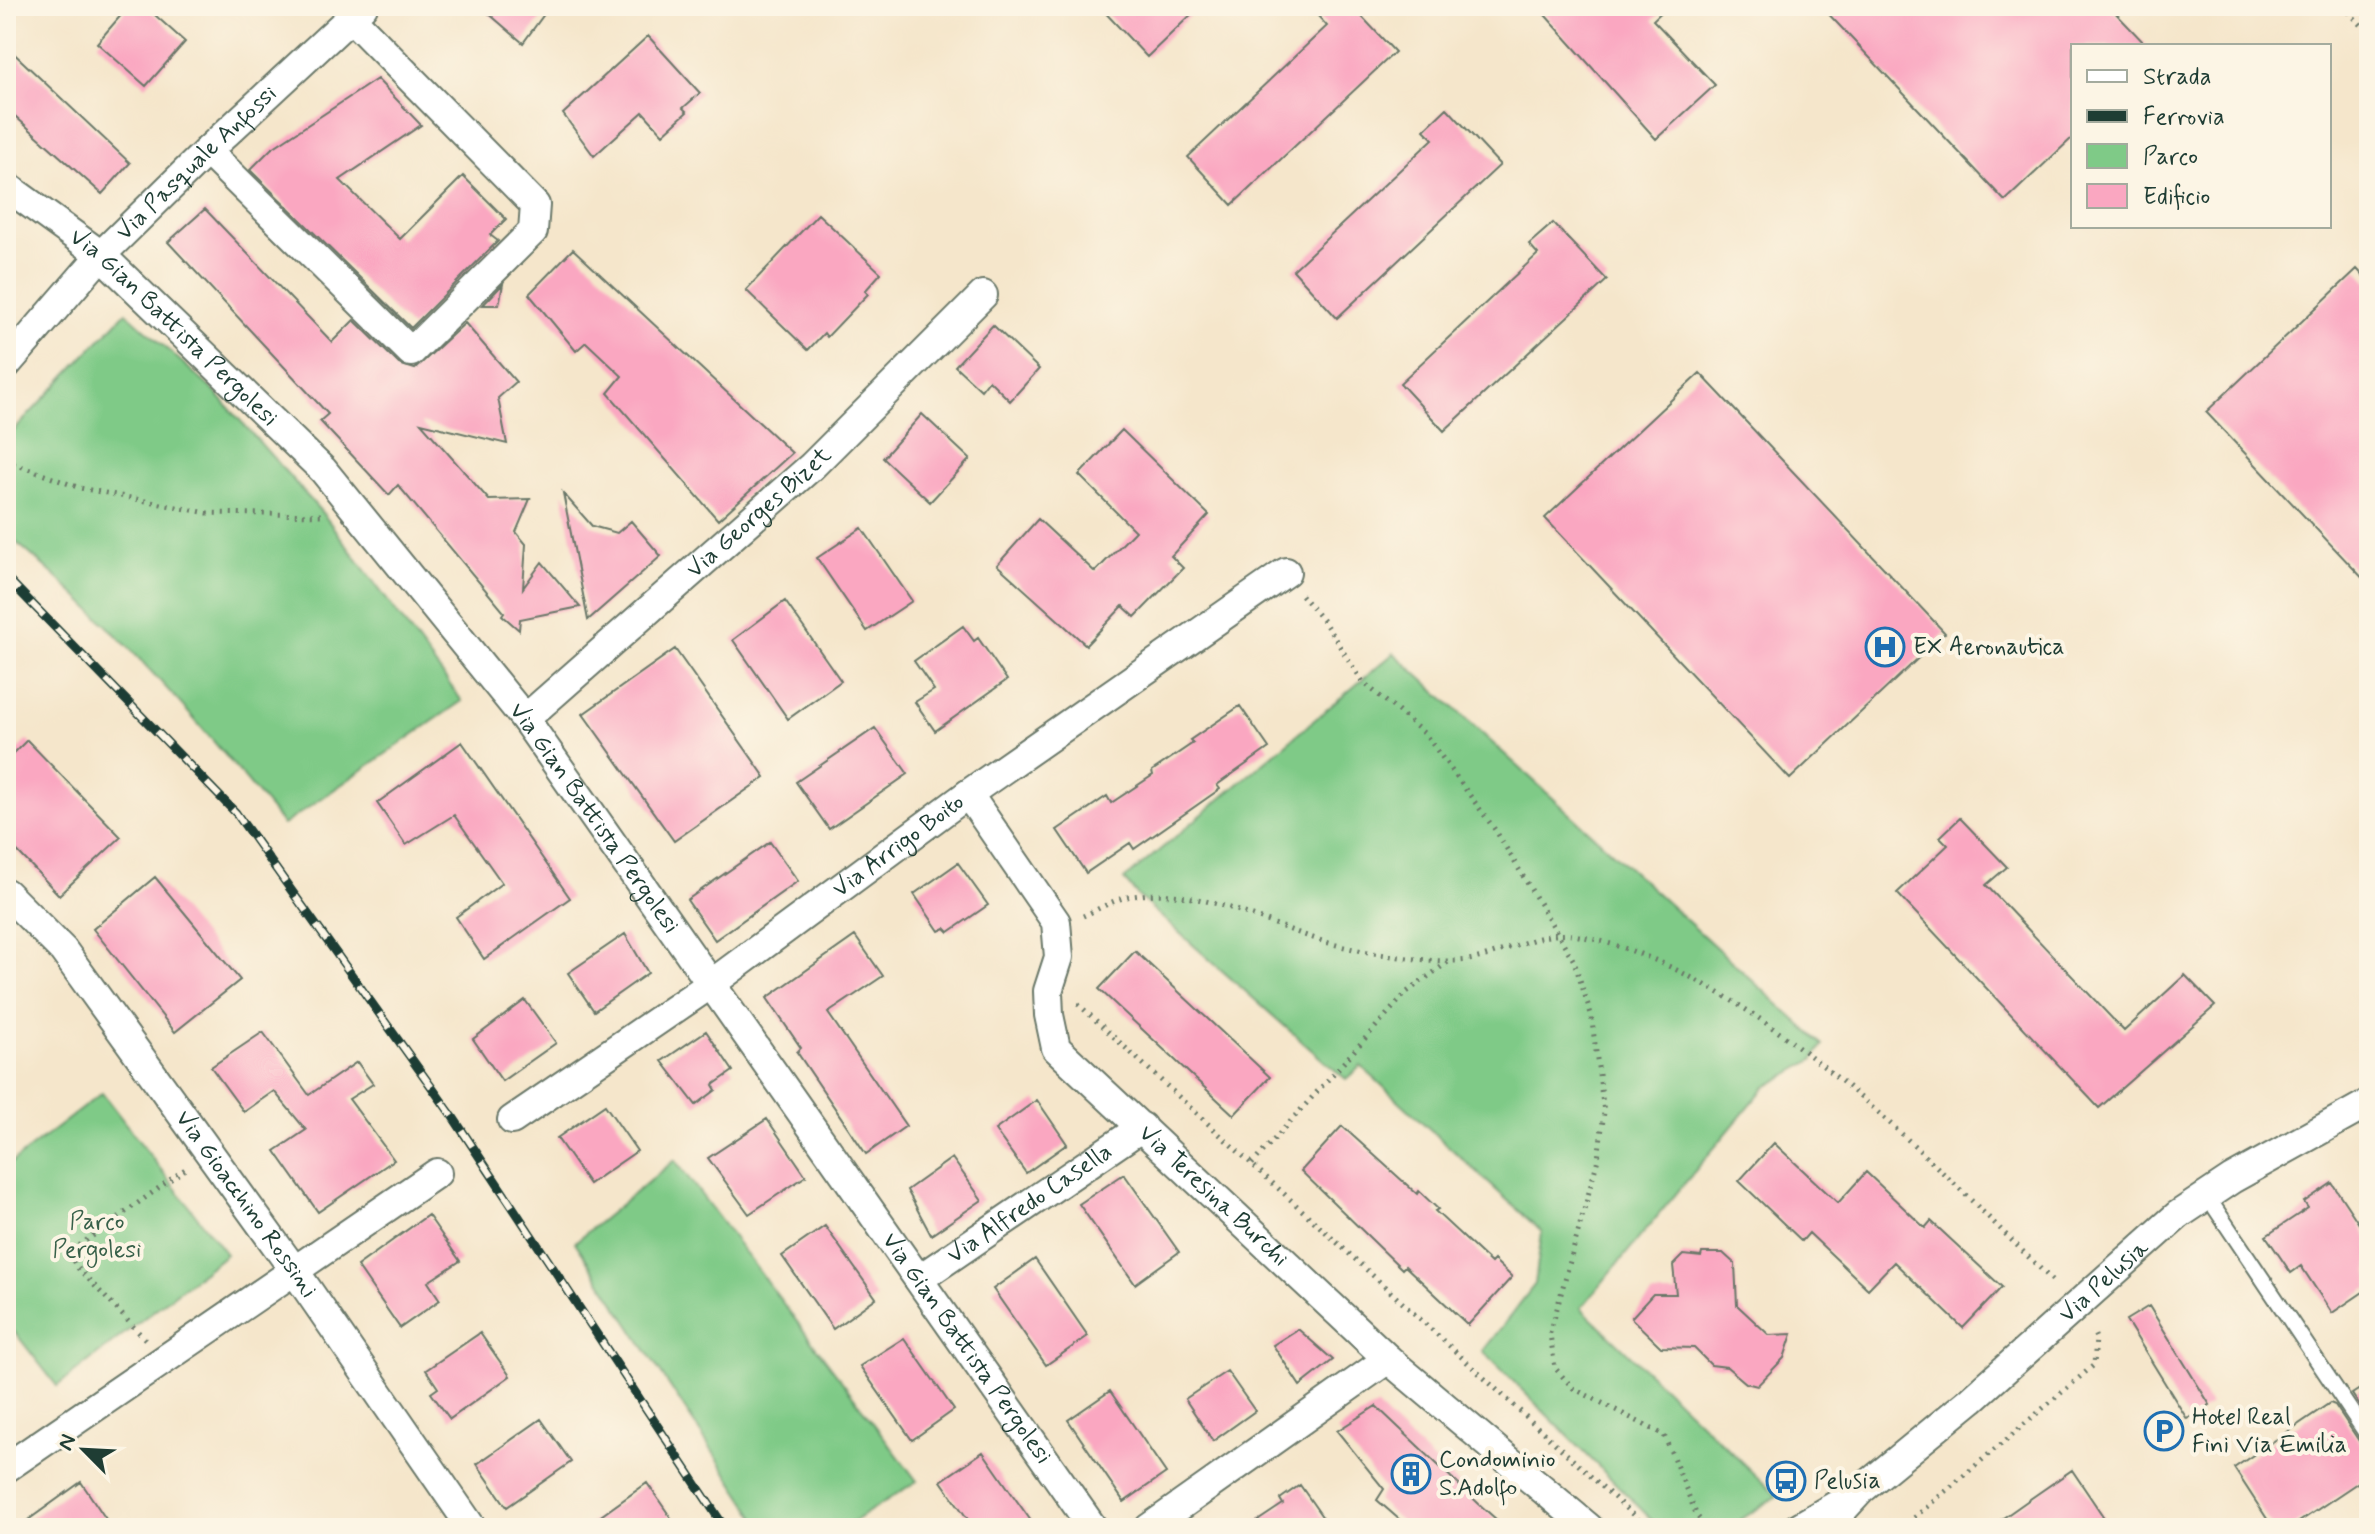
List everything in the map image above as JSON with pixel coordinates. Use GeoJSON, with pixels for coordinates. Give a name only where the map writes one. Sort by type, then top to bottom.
{"type":"FeatureCollection","features":[{"type":"Feature","properties":{"kind":"street","name":"Via Pasquale Anfossi"},"geometry":{"type":"LineString","coordinates":[[6,365],[101,255],[207,151],[358,12]]}},
{"type":"Feature","properties":{"kind":"street"},"geometry":{"type":"LineString","coordinates":[[207,151],[411,352],[533,231],[535,205],[358,12]]}},
{"type":"Feature","properties":{"kind":"street","name":"Via Gian Battista Pergolesi"},"geometry":{"type":"LineString","coordinates":[[6,186],[101,255],[323,470],[525,719],[1093,1528]]}},
{"type":"Feature","properties":{"kind":"street","name":"Via Georges Bizet"},"geometry":{"type":"LineString","coordinates":[[525,719],[812,466],[983,295]]}},
{"type":"Feature","properties":{"kind":"street","name":"Via Arrigo Boito"},"geometry":{"type":"LineString","coordinates":[[512,1120],[711,984],[968,794],[1285,573]]}},
{"type":"Feature","properties":{"kind":"street","name":"Via Teresina Burchi"},"geometry":{"type":"LineString","coordinates":[[968,794],[1056,922],[1059,957],[1048,991],[1056,1048],[1388,1359],[1589,1528]]}},
{"type":"Feature","properties":{"kind":"street","name":"Via Gioacchino Rossini"},"geometry":{"type":"LineString","coordinates":[[6,893],[63,950],[294,1270],[472,1528]]}},
{"type":"Feature","properties":{"kind":"street","name":"Via Pelusia"},"geometry":{"type":"LineString","coordinates":[[1826,1528],[1861,1490],[1972,1399],[2079,1300],[2178,1215],[2369,1103]]}},
{"type":"Feature","properties":{"kind":"street","name":"Via Alfredo Casella"},"geometry":{"type":"LineString","coordinates":[[919,1279],[1142,1127]]}},
{"type":"Feature","properties":{"kind":"street"},"geometry":{"type":"LineString","coordinates":[[6,1468],[437,1173]]}},
{"type":"Feature","properties":{"kind":"street"},"geometry":{"type":"LineString","coordinates":[[1149,1528],[1388,1359]]}},
{"type":"Feature","properties":{"kind":"street","name":"Via Pelusia"},"geometry":{"type":"LineString","coordinates":[[1797,1528],[1861,1490]]}},
{"type":"Feature","properties":{"kind":"lane"},"geometry":{"type":"LineString","coordinates":[[2207,1196],[2369,1438]]}},
{"type":"Feature","properties":{"kind":"path"},"geometry":{"type":"LineString","coordinates":[[2343,6],[2369,33]]}},
{"type":"Feature","properties":{"kind":"path"},"geometry":{"type":"LineString","coordinates":[[6,461],[80,488],[207,513],[360,516]]}},
{"type":"Feature","properties":{"kind":"path"},"geometry":{"type":"LineString","coordinates":[[1285,573],[1324,622],[1363,682],[1425,734],[1496,831],[1561,933],[1574,961],[1591,1014],[1604,1112],[1598,1159],[1550,1334],[1555,1368],[1573,1388],[1664,1435],[1697,1516],[1707,1528]]}},
{"type":"Feature","properties":{"kind":"path"},"geometry":{"type":"LineString","coordinates":[[1073,920],[1127,897],[1167,897],[1204,901],[1350,949],[1450,960],[1561,933],[1630,952],[1685,975],[1743,1007],[1813,1060],[1918,1148],[2056,1284],[2079,1300],[2096,1338],[2094,1365],[1902,1528]]}},
{"type":"Feature","properties":{"kind":"path"},"geometry":{"type":"LineString","coordinates":[[1252,1164],[1407,992],[1450,960]]}},
{"type":"Feature","properties":{"kind":"path"},"geometry":{"type":"LineString","coordinates":[[1069,996],[1647,1528]]}},
{"type":"Feature","properties":{"kind":"path"},"geometry":{"type":"LineString","coordinates":[[162,1361],[76,1266],[69,1253],[208,1151]]}},
{"type":"Feature","properties":{"kind":"green space"},"geometry":{"type":"Polygon","coordinates":[[[126,312],[215,392],[324,515],[462,701],[283,825],[220,749],[117,635],[6,534],[6,439],[126,312]]]}},
{"type":"Feature","properties":{"kind":"green space"},"geometry":{"type":"Polygon","coordinates":[[[1394,653],[1823,1045],[1813,1060],[1764,1088],[1581,1308],[1777,1496],[1728,1528],[1660,1528],[1483,1351],[1535,1284],[1542,1232],[1361,1066],[1346,1079],[1139,897],[1124,880],[1394,653]]]}},
{"type":"Feature","properties":{"kind":"green space","name":"Parco Pergolesi"},"geometry":{"type":"Polygon","coordinates":[[[102,1093],[226,1254],[57,1386],[6,1321],[6,1167],[102,1093]]]}},
{"type":"Feature","properties":{"kind":"green space"},"geometry":{"type":"Polygon","coordinates":[[[675,1160],[917,1481],[843,1528],[763,1528],[575,1242],[675,1160]]]}},
{"type":"Feature","properties":{"kind":"building"},"geometry":{"type":"Polygon","coordinates":[[[129,6],[145,6],[185,42],[146,86],[97,43],[129,6]]]}},
{"type":"Feature","properties":{"kind":"building"},"geometry":{"type":"Polygon","coordinates":[[[480,6],[550,6],[523,43],[480,6]]]}},
{"type":"Feature","properties":{"kind":"building"},"geometry":{"type":"Polygon","coordinates":[[[1099,6],[1200,6],[1147,57],[1099,6]]]}},
{"type":"Feature","properties":{"kind":"building"},"geometry":{"type":"Polygon","coordinates":[[[1309,6],[1352,6],[1395,52],[1232,205],[1188,157],[1327,26],[1309,6]]]}},
{"type":"Feature","properties":{"kind":"building"},"geometry":{"type":"Polygon","coordinates":[[[1537,6],[1668,6],[1653,20],[1715,85],[1656,139],[1537,6]]]}},
{"type":"Feature","properties":{"kind":"building"},"geometry":{"type":"Polygon","coordinates":[[[1821,6],[2109,6],[2145,44],[2071,44],[2071,139],[2005,201],[1821,6]]]}},
{"type":"Feature","properties":{"kind":"building"},"geometry":{"type":"Polygon","coordinates":[[[648,36],[700,93],[683,108],[687,112],[663,134],[643,112],[594,156],[563,114],[648,36]]]}},
{"type":"Feature","properties":{"kind":"building"},"geometry":{"type":"Polygon","coordinates":[[[6,46],[130,163],[102,194],[6,108],[6,46]]]}},
{"type":"Feature","properties":{"kind":"building"},"geometry":{"type":"Polygon","coordinates":[[[377,79],[421,125],[340,180],[400,239],[463,176],[506,219],[490,235],[498,241],[411,328],[250,170],[271,149],[377,79]]]}},
{"type":"Feature","properties":{"kind":"building"},"geometry":{"type":"Polygon","coordinates":[[[1447,108],[1500,165],[1337,318],[1293,270],[1433,139],[1424,130],[1447,108]]]}},
{"type":"Feature","properties":{"kind":"building"},"geometry":{"type":"Polygon","coordinates":[[[205,209],[332,342],[354,320],[399,364],[415,369],[465,323],[516,382],[498,398],[507,444],[421,423],[489,500],[530,499],[516,532],[526,544],[523,588],[542,562],[580,607],[520,619],[519,630],[502,615],[504,612],[398,485],[389,495],[320,421],[328,414],[168,242],[205,209]]]}},
{"type":"Feature","properties":{"kind":"building"},"geometry":{"type":"Polygon","coordinates":[[[818,214],[881,273],[865,291],[868,294],[827,337],[824,333],[808,350],[746,290],[818,214]]]}},
{"type":"Feature","properties":{"kind":"building"},"geometry":{"type":"Polygon","coordinates":[[[1553,223],[1607,280],[1444,431],[1400,383],[1538,254],[1529,244],[1553,223]]]}},
{"type":"Feature","properties":{"kind":"building"},"geometry":{"type":"Polygon","coordinates":[[[573,249],[792,453],[718,520],[608,393],[622,376],[586,342],[576,351],[529,294],[573,249]]]}},
{"type":"Feature","properties":{"kind":"building"},"geometry":{"type":"Polygon","coordinates":[[[2357,269],[2369,282],[2369,585],[2206,412],[2357,269]]]}},
{"type":"Feature","properties":{"kind":"building"},"geometry":{"type":"Polygon","coordinates":[[[503,284],[499,305],[483,305],[503,284]]]}},
{"type":"Feature","properties":{"kind":"building"},"geometry":{"type":"Polygon","coordinates":[[[993,325],[1039,369],[1010,401],[989,380],[981,390],[955,366],[993,325]]]}},
{"type":"Feature","properties":{"kind":"building"},"geometry":{"type":"Polygon","coordinates":[[[1700,373],[1945,633],[1790,779],[1545,518],[1700,373]]]}},
{"type":"Feature","properties":{"kind":"building"},"geometry":{"type":"Polygon","coordinates":[[[922,414],[970,459],[930,502],[883,458],[922,414]]]}},
{"type":"Feature","properties":{"kind":"building"},"geometry":{"type":"Polygon","coordinates":[[[1122,430],[1209,515],[1171,556],[1183,568],[1135,617],[1123,606],[1086,645],[997,565],[1038,519],[1095,572],[1135,531],[1079,475],[1122,430]]]}},
{"type":"Feature","properties":{"kind":"building"},"geometry":{"type":"Polygon","coordinates":[[[563,493],[592,526],[617,533],[631,521],[661,556],[588,620],[563,493]]]}},
{"type":"Feature","properties":{"kind":"building"},"geometry":{"type":"Polygon","coordinates":[[[862,528],[912,601],[867,631],[817,558],[862,528]]]}},
{"type":"Feature","properties":{"kind":"building"},"geometry":{"type":"Polygon","coordinates":[[[785,601],[841,681],[788,719],[733,640],[785,601]]]}},
{"type":"Feature","properties":{"kind":"building"},"geometry":{"type":"Polygon","coordinates":[[[963,626],[974,641],[978,638],[1007,680],[935,731],[915,702],[934,690],[914,661],[963,626]]]}},
{"type":"Feature","properties":{"kind":"building"},"geometry":{"type":"Polygon","coordinates":[[[675,649],[765,777],[674,841],[583,714],[675,649]]]}},
{"type":"Feature","properties":{"kind":"building"},"geometry":{"type":"Polygon","coordinates":[[[1240,706],[1269,748],[1217,785],[1220,789],[1134,849],[1130,843],[1086,873],[1057,830],[1107,796],[1111,803],[1153,775],[1152,771],[1193,743],[1190,740],[1240,706]]]}},
{"type":"Feature","properties":{"kind":"building"},"geometry":{"type":"Polygon","coordinates":[[[875,728],[908,774],[829,829],[796,782],[875,728]]]}},
{"type":"Feature","properties":{"kind":"building"},"geometry":{"type":"Polygon","coordinates":[[[27,740],[121,837],[59,895],[6,839],[6,761],[27,740]]]}},
{"type":"Feature","properties":{"kind":"building"},"geometry":{"type":"Polygon","coordinates":[[[462,742],[570,898],[484,959],[456,917],[502,883],[454,815],[406,845],[377,803],[462,742]]]}},
{"type":"Feature","properties":{"kind":"building"},"geometry":{"type":"Polygon","coordinates":[[[1960,818],[2007,867],[1986,885],[2124,1031],[2185,975],[2215,1006],[2099,1108],[1897,893],[1948,845],[1940,837],[1960,818]]]}},
{"type":"Feature","properties":{"kind":"building"},"geometry":{"type":"Polygon","coordinates":[[[770,842],[798,881],[715,940],[687,900],[770,842]]]}},
{"type":"Feature","properties":{"kind":"building"},"geometry":{"type":"Polygon","coordinates":[[[958,863],[988,905],[949,932],[945,928],[939,931],[914,894],[958,863]]]}},
{"type":"Feature","properties":{"kind":"building"},"geometry":{"type":"Polygon","coordinates":[[[155,877],[240,980],[175,1032],[93,929],[155,877]]]}},
{"type":"Feature","properties":{"kind":"building"},"geometry":{"type":"Polygon","coordinates":[[[625,934],[648,973],[594,1011],[568,973],[625,934]]]}},
{"type":"Feature","properties":{"kind":"building"},"geometry":{"type":"Polygon","coordinates":[[[855,936],[883,976],[828,1013],[906,1126],[866,1154],[797,1052],[801,1048],[767,998],[855,936]]]}},
{"type":"Feature","properties":{"kind":"building"},"geometry":{"type":"Polygon","coordinates":[[[1135,951],[1270,1077],[1234,1115],[1099,989],[1135,951]]]}},
{"type":"Feature","properties":{"kind":"building"},"geometry":{"type":"Polygon","coordinates":[[[525,1000],[556,1043],[502,1081],[473,1039],[525,1000]]]}},
{"type":"Feature","properties":{"kind":"building"},"geometry":{"type":"Polygon","coordinates":[[[706,1031],[733,1071],[713,1085],[716,1090],[696,1105],[662,1061],[706,1031]]]}},
{"type":"Feature","properties":{"kind":"building"},"geometry":{"type":"Polygon","coordinates":[[[263,1032],[309,1095],[357,1062],[373,1084],[349,1099],[394,1160],[318,1212],[275,1151],[306,1130],[274,1091],[244,1112],[211,1067],[263,1032]]]}},
{"type":"Feature","properties":{"kind":"building"},"geometry":{"type":"Polygon","coordinates":[[[1037,1100],[1067,1144],[1026,1173],[995,1130],[1037,1100]]]}},
{"type":"Feature","properties":{"kind":"building"},"geometry":{"type":"Polygon","coordinates":[[[605,1105],[637,1151],[589,1184],[557,1138],[605,1105]]]}},
{"type":"Feature","properties":{"kind":"building"},"geometry":{"type":"Polygon","coordinates":[[[767,1119],[806,1176],[749,1214],[708,1158],[767,1119]]]}},
{"type":"Feature","properties":{"kind":"building"},"geometry":{"type":"Polygon","coordinates":[[[1342,1126],[1417,1194],[1419,1191],[1438,1209],[1435,1211],[1491,1263],[1494,1260],[1512,1277],[1468,1325],[1405,1266],[1402,1269],[1301,1171],[1342,1126]]]}},
{"type":"Feature","properties":{"kind":"building"},"geometry":{"type":"Polygon","coordinates":[[[1774,1143],[1838,1203],[1866,1172],[1925,1228],[1931,1221],[2002,1287],[1963,1328],[1894,1262],[1868,1289],[1809,1233],[1802,1241],[1739,1181],[1774,1143]]]}},
{"type":"Feature","properties":{"kind":"building"},"geometry":{"type":"Polygon","coordinates":[[[952,1158],[982,1200],[931,1235],[907,1190],[952,1158]]]}},
{"type":"Feature","properties":{"kind":"building"},"geometry":{"type":"Polygon","coordinates":[[[1124,1174],[1179,1252],[1135,1284],[1079,1204],[1124,1174]]]}},
{"type":"Feature","properties":{"kind":"building"},"geometry":{"type":"Polygon","coordinates":[[[2332,1183],[2369,1239],[2369,1288],[2332,1313],[2301,1266],[2291,1273],[2266,1236],[2308,1208],[2304,1202],[2332,1183]]]}},
{"type":"Feature","properties":{"kind":"building"},"geometry":{"type":"Polygon","coordinates":[[[428,1215],[460,1261],[428,1282],[440,1300],[400,1328],[357,1266],[428,1215]]]}},
{"type":"Feature","properties":{"kind":"building"},"geometry":{"type":"Polygon","coordinates":[[[825,1226],[876,1298],[833,1329],[782,1256],[825,1226]]]}},
{"type":"Feature","properties":{"kind":"building"},"geometry":{"type":"Polygon","coordinates":[[[1702,1253],[1723,1253],[1735,1264],[1737,1305],[1769,1335],[1792,1334],[1784,1358],[1757,1386],[1746,1383],[1727,1367],[1711,1365],[1694,1348],[1661,1347],[1631,1318],[1653,1294],[1676,1294],[1673,1265],[1683,1255],[1701,1257],[1702,1253]]]}},
{"type":"Feature","properties":{"kind":"building"},"geometry":{"type":"Polygon","coordinates":[[[1035,1259],[1088,1336],[1046,1365],[993,1289],[1035,1259]]]}},
{"type":"Feature","properties":{"kind":"building"},"geometry":{"type":"Polygon","coordinates":[[[2149,1306],[2210,1405],[2187,1419],[2126,1320],[2149,1306]]]}},
{"type":"Feature","properties":{"kind":"building"},"geometry":{"type":"Polygon","coordinates":[[[1298,1329],[1333,1360],[1300,1386],[1273,1345],[1298,1329]]]}},
{"type":"Feature","properties":{"kind":"building"},"geometry":{"type":"Polygon","coordinates":[[[480,1333],[510,1376],[450,1419],[431,1393],[438,1388],[426,1370],[480,1333]]]}},
{"type":"Feature","properties":{"kind":"building"},"geometry":{"type":"Polygon","coordinates":[[[904,1338],[954,1410],[912,1440],[860,1366],[904,1338]]]}},
{"type":"Feature","properties":{"kind":"building"},"geometry":{"type":"Polygon","coordinates":[[[1227,1371],[1255,1411],[1213,1441],[1185,1399],[1227,1371]]]}},
{"type":"Feature","properties":{"kind":"building"},"geometry":{"type":"Polygon","coordinates":[[[2369,1383],[2369,1420],[2352,1394],[2369,1383]]]}},
{"type":"Feature","properties":{"kind":"building"},"geometry":{"type":"Polygon","coordinates":[[[1110,1391],[1166,1473],[1124,1502],[1068,1420],[1110,1391]]]}},
{"type":"Feature","properties":{"kind":"building"},"geometry":{"type":"Polygon","coordinates":[[[2330,1403],[2335,1405],[2361,1444],[2369,1448],[2369,1475],[2290,1528],[2273,1528],[2234,1468],[2330,1403]]]}},
{"type":"Feature","properties":{"kind":"building","name":"Condominio S.Adolfo"},"geometry":{"type":"Polygon","coordinates":[[[1376,1406],[1506,1528],[1409,1528],[1377,1500],[1384,1489],[1337,1431],[1376,1406]]]}},
{"type":"Feature","properties":{"kind":"building"},"geometry":{"type":"Polygon","coordinates":[[[541,1419],[571,1462],[507,1507],[477,1464],[541,1419]]]}},
{"type":"Feature","properties":{"kind":"building"},"geometry":{"type":"Polygon","coordinates":[[[983,1452],[1036,1528],[974,1528],[941,1481],[983,1452]]]}},
{"type":"Feature","properties":{"kind":"building"},"geometry":{"type":"Polygon","coordinates":[[[2072,1470],[2111,1528],[1989,1528],[2030,1499],[2072,1470]]]}},
{"type":"Feature","properties":{"kind":"building"},"geometry":{"type":"Polygon","coordinates":[[[81,1482],[112,1528],[17,1528],[81,1482]]]}},
{"type":"Feature","properties":{"kind":"building"},"geometry":{"type":"Polygon","coordinates":[[[647,1483],[678,1528],[584,1528],[647,1483]]]}},
{"type":"Feature","properties":{"kind":"building"},"geometry":{"type":"Polygon","coordinates":[[[1300,1485],[1330,1528],[1247,1528],[1283,1504],[1280,1499],[1300,1485]]]}},
{"type":"Feature","properties":{"kind":"railway"},"geometry":{"type":"LineString","coordinates":[[6,577],[236,813],[453,1117],[725,1528]]}},
{"type":"Feature","properties":{"kind":"place","name":"EX Aeronautica"},"geometry":{"type":"Point","coordinates":[1885,647]}},
{"type":"Feature","properties":{"kind":"place","name":"Hotel Real Fini Via Emilia"},"geometry":{"type":"Point","coordinates":[2164,1431]}},
{"type":"Feature","properties":{"kind":"place","name":"Condominio S.Adolfo"},"geometry":{"type":"Point","coordinates":[1411,1474]}},
{"type":"Feature","properties":{"kind":"place","name":"Pelusia"},"geometry":{"type":"Point","coordinates":[1786,1481]}}]}
